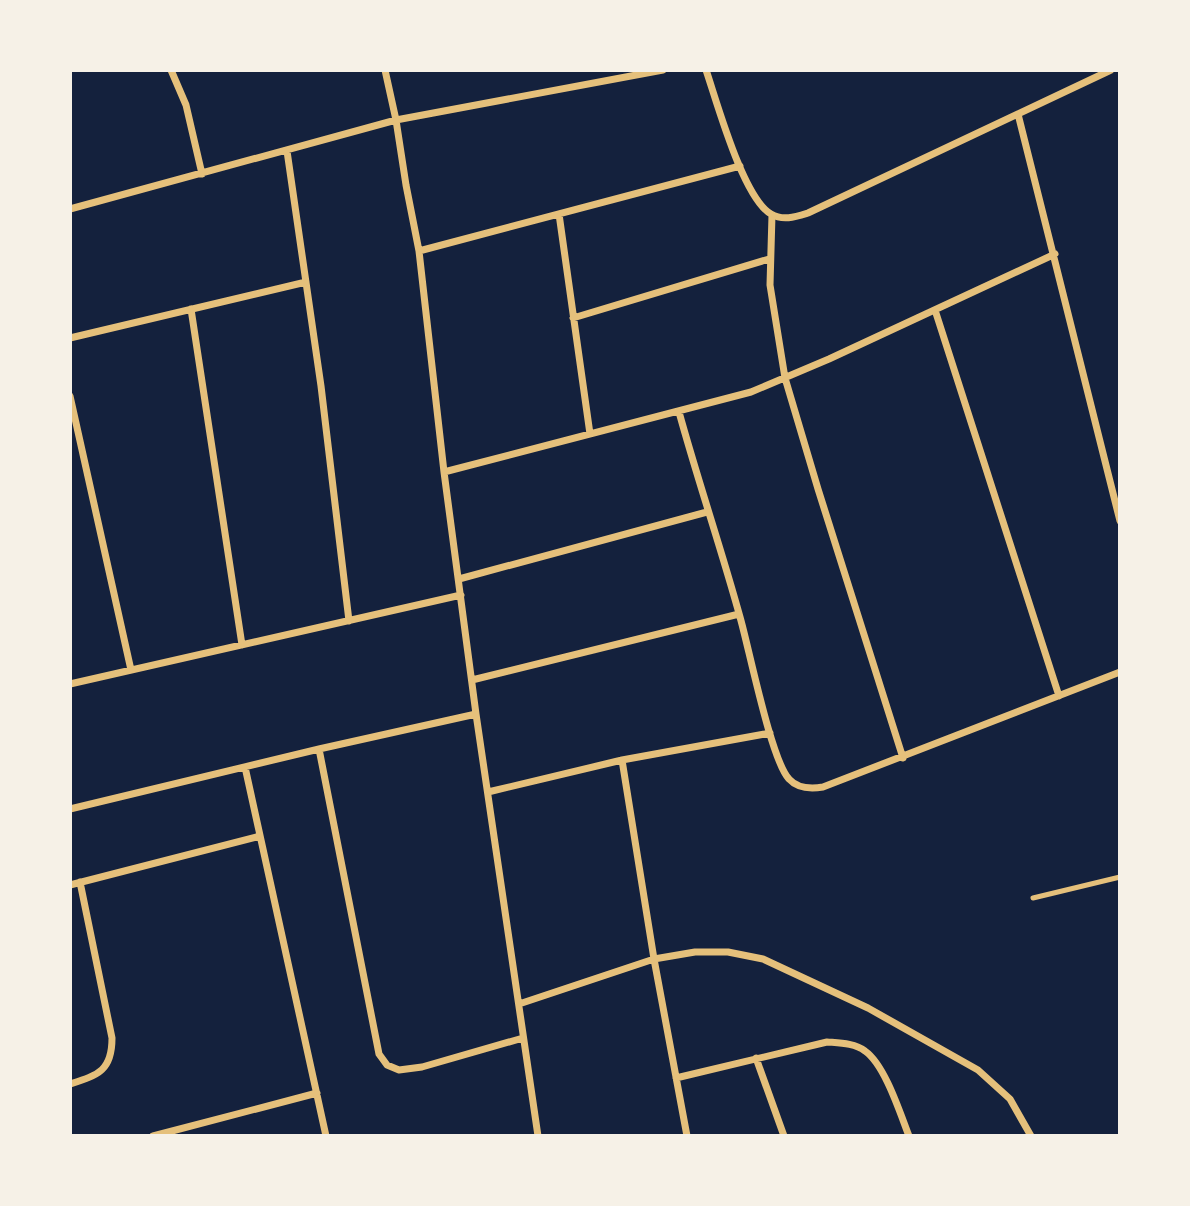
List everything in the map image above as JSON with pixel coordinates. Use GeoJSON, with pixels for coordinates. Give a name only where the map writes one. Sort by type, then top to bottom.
{"type":"FeatureCollection","features":[{"type":"Feature","properties":{"kind":"street"},"geometry":{"type":"LineString","coordinates":[[171,70],[186,105],[202,174]]}},
{"type":"Feature","properties":{"kind":"street"},"geometry":{"type":"LineString","coordinates":[[385,70],[419,251],[444,472],[476,714],[538,1136]]}},
{"type":"Feature","properties":{"kind":"street"},"geometry":{"type":"LineString","coordinates":[[70,209],[396,120],[663,70]]}},
{"type":"Feature","properties":{"kind":"street"},"geometry":{"type":"LineString","coordinates":[[706,70],[748,186],[760,205],[772,215],[789,219],[808,213],[1111,70]]}},
{"type":"Feature","properties":{"kind":"street"},"geometry":{"type":"LineString","coordinates":[[1018,114],[1120,521]]}},
{"type":"Feature","properties":{"kind":"street"},"geometry":{"type":"LineString","coordinates":[[287,151],[321,386],[349,621]]}},
{"type":"Feature","properties":{"kind":"street"},"geometry":{"type":"LineString","coordinates":[[419,251],[740,166]]}},
{"type":"Feature","properties":{"kind":"street"},"geometry":{"type":"LineString","coordinates":[[559,214],[590,434]]}},
{"type":"Feature","properties":{"kind":"street"},"geometry":{"type":"LineString","coordinates":[[772,215],[769,285],[785,378],[902,758]]}},
{"type":"Feature","properties":{"kind":"street"},"geometry":{"type":"LineString","coordinates":[[444,472],[751,392],[1055,254]]}},
{"type":"Feature","properties":{"kind":"street"},"geometry":{"type":"LineString","coordinates":[[573,318],[769,259]]}},
{"type":"Feature","properties":{"kind":"street"},"geometry":{"type":"LineString","coordinates":[[70,338],[306,282]]}},
{"type":"Feature","properties":{"kind":"street"},"geometry":{"type":"LineString","coordinates":[[191,309],[242,645]]}},
{"type":"Feature","properties":{"kind":"street"},"geometry":{"type":"LineString","coordinates":[[935,310],[1059,696]]}},
{"type":"Feature","properties":{"kind":"street"},"geometry":{"type":"LineString","coordinates":[[70,396],[131,670]]}},
{"type":"Feature","properties":{"kind":"street"},"geometry":{"type":"LineString","coordinates":[[679,412],[707,512],[740,614],[780,767],[789,780],[806,789],[823,788],[1120,672]]}},
{"type":"Feature","properties":{"kind":"street"},"geometry":{"type":"LineString","coordinates":[[459,579],[707,512]]}},
{"type":"Feature","properties":{"kind":"street"},"geometry":{"type":"LineString","coordinates":[[70,684],[461,596]]}},
{"type":"Feature","properties":{"kind":"street"},"geometry":{"type":"LineString","coordinates":[[472,680],[740,614]]}},
{"type":"Feature","properties":{"kind":"street"},"geometry":{"type":"LineString","coordinates":[[70,809],[476,714]]}},
{"type":"Feature","properties":{"kind":"street"},"geometry":{"type":"LineString","coordinates":[[488,792],[622,760],[770,733]]}},
{"type":"Feature","properties":{"kind":"street"},"geometry":{"type":"LineString","coordinates":[[319,749],[379,1054],[387,1065],[399,1070],[422,1067],[523,1038]]}},
{"type":"Feature","properties":{"kind":"street"},"geometry":{"type":"LineString","coordinates":[[622,760],[654,959],[687,1136]]}},
{"type":"Feature","properties":{"kind":"street"},"geometry":{"type":"LineString","coordinates":[[245,767],[326,1136]]}},
{"type":"Feature","properties":{"kind":"street"},"geometry":{"type":"LineString","coordinates":[[70,884],[260,836]]}},
{"type":"Feature","properties":{"kind":"street"},"geometry":{"type":"LineString","coordinates":[[70,1084],[104,1070],[112,1050],[112,1038],[80,882]]}},
{"type":"Feature","properties":{"kind":"street"},"geometry":{"type":"LineString","coordinates":[[519,1004],[654,959],[695,951],[728,952],[763,959],[868,1008],[978,1070],[1010,1099],[1031,1136]]}},
{"type":"Feature","properties":{"kind":"street"},"geometry":{"type":"LineString","coordinates":[[676,1077],[827,1042],[847,1044],[865,1050],[878,1065],[909,1136]]}},
{"type":"Feature","properties":{"kind":"street"},"geometry":{"type":"LineString","coordinates":[[756,1058],[784,1136]]}},
{"type":"Feature","properties":{"kind":"street"},"geometry":{"type":"LineString","coordinates":[[153,1136],[317,1093]]}},
{"type":"Feature","properties":{"kind":"lane"},"geometry":{"type":"LineString","coordinates":[[1033,898],[1120,877]]}}]}
